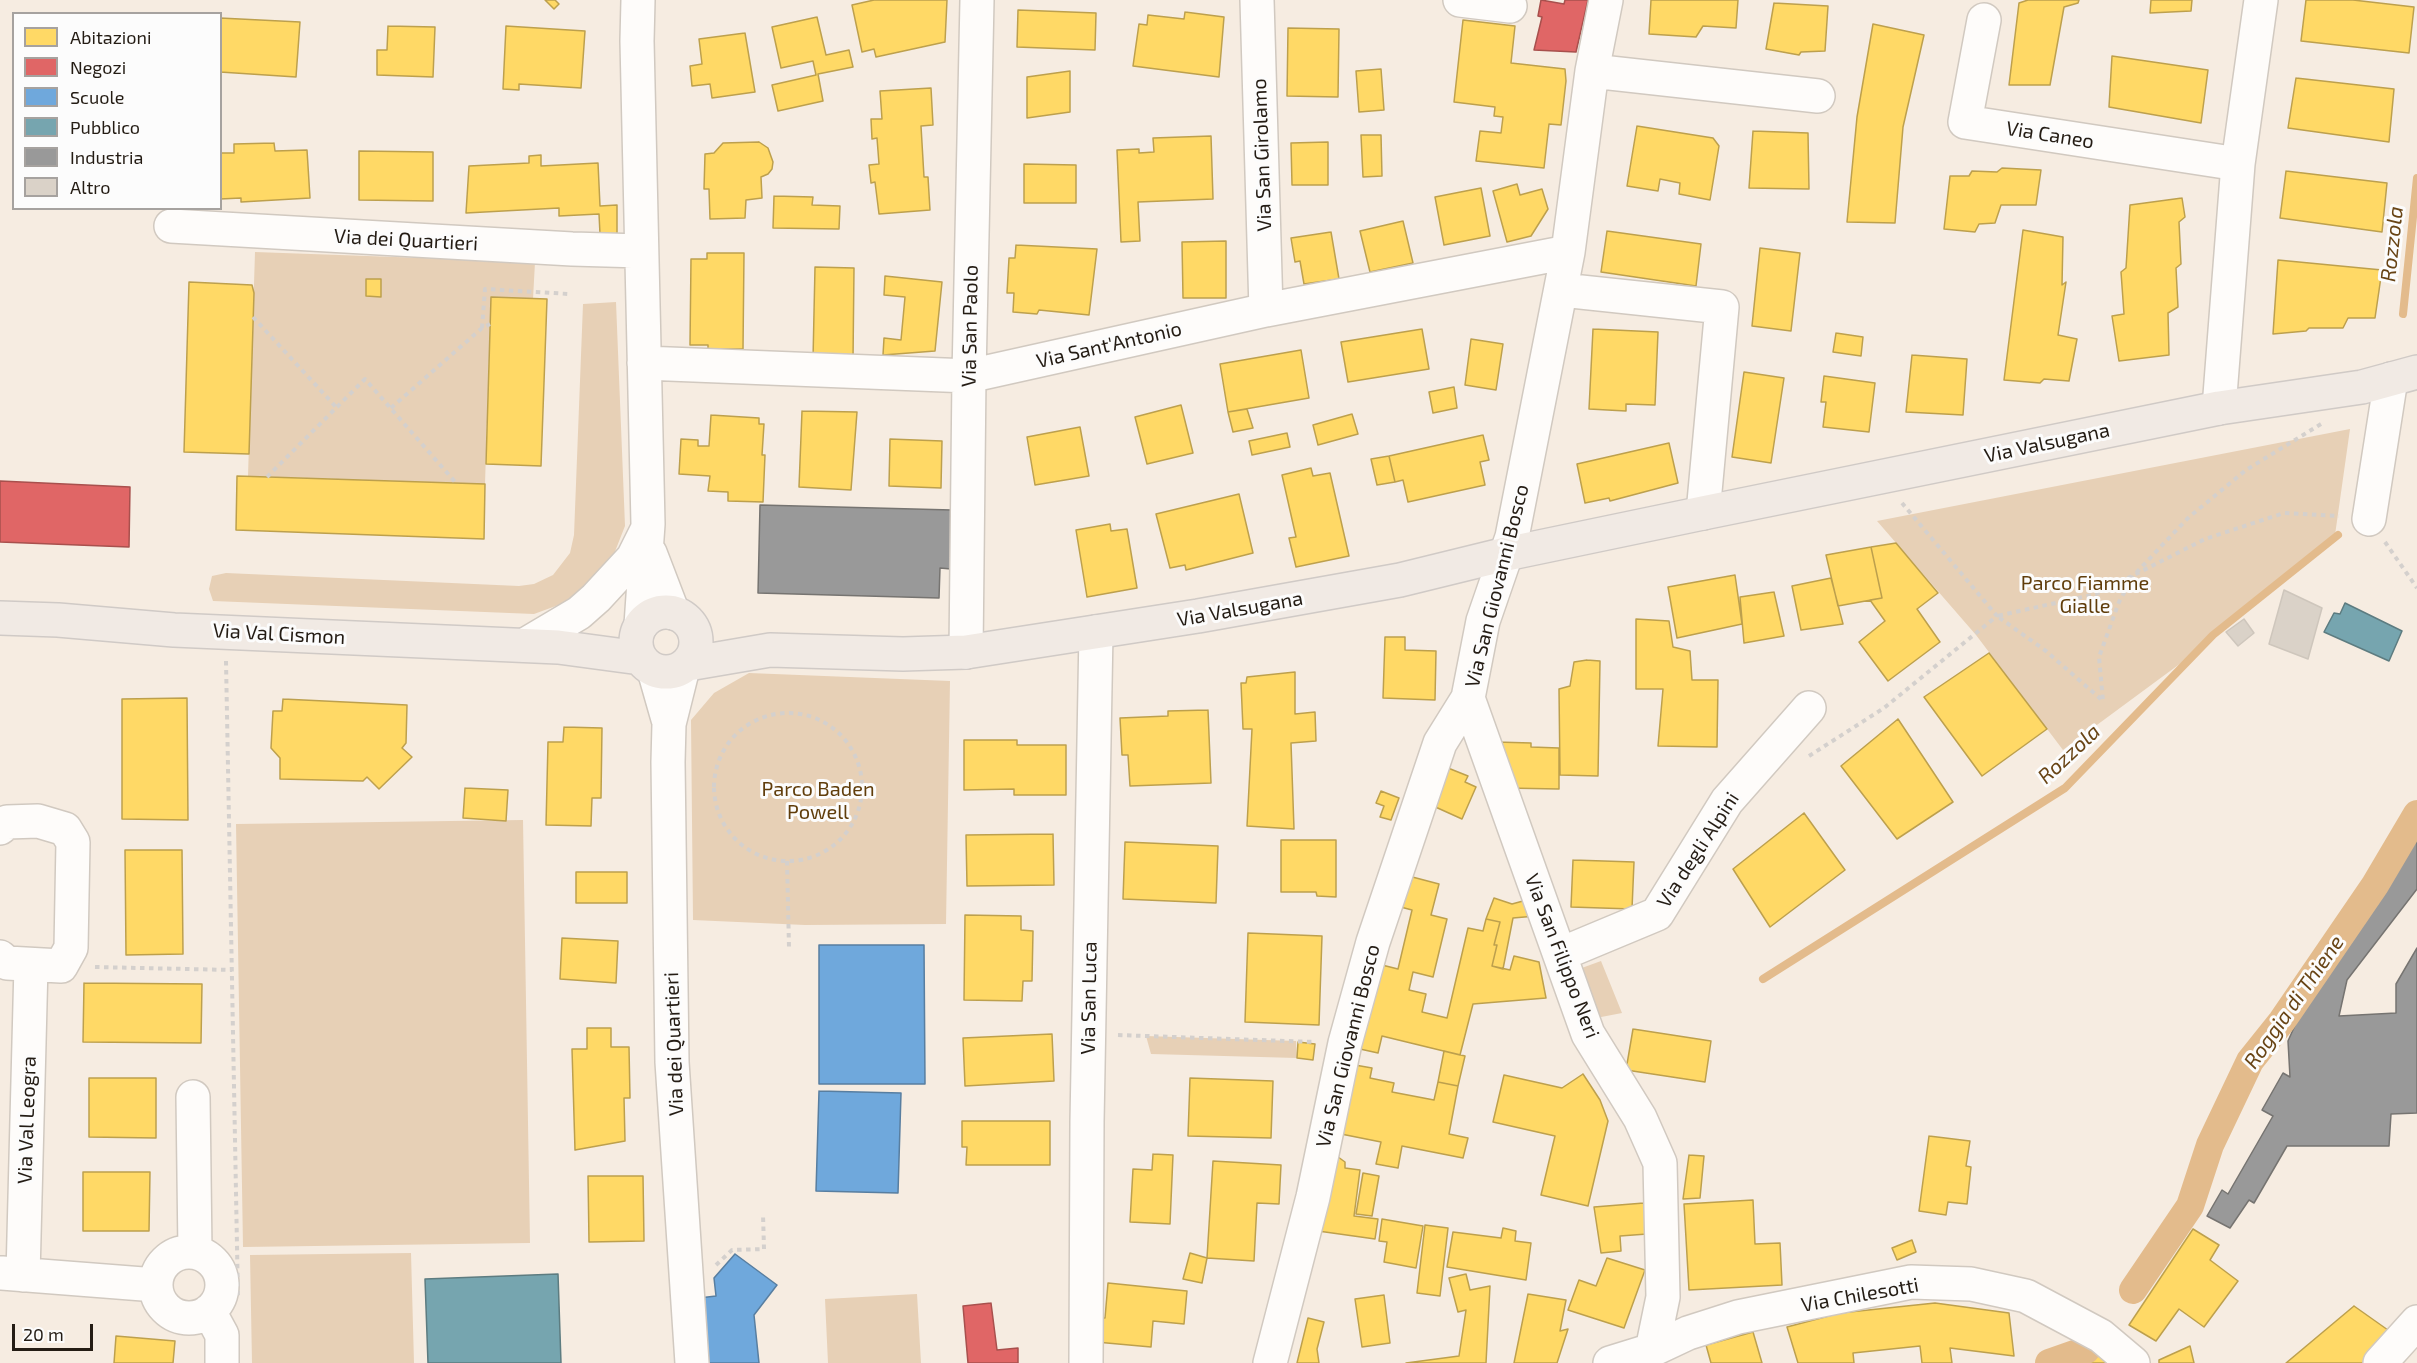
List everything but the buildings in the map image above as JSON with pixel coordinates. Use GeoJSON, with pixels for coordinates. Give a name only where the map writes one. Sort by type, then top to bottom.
{"type":"FeatureCollection","features":[{"type":"Feature","properties":{"kind":"main road","name":"Via Valsugana"},"geometry":{"type":"LineString","coordinates":[[658,652],[770,650],[903,654],[966,652],[1096,632],[1400,580],[1506,554],[1703,513],[2219,408],[2362,387],[2404,375]]}},
{"type":"Feature","properties":{"kind":"main road"},"geometry":{"type":"LineString","coordinates":[[655,614],[681,617],[696,639],[696,648],[658,652],[655,614]]}},
{"type":"Feature","properties":{"kind":"main road","name":"Via Valsugana"},"geometry":{"type":"LineString","coordinates":[[681,617],[721,635],[770,650]]}},
{"type":"Feature","properties":{"kind":"main road","name":"Via Val Cismon"},"geometry":{"type":"LineString","coordinates":[[0,618],[58,620],[174,630],[658,652]]}},
{"type":"Feature","properties":{"kind":"street","name":"Via dei Quartieri"},"geometry":{"type":"LineString","coordinates":[[638,0],[648,536],[658,652],[669,724],[672,1062],[692,1363]]}},
{"type":"Feature","properties":{"kind":"street","name":"Via San Paolo"},"geometry":{"type":"LineString","coordinates":[[966,652],[977,0]]}},
{"type":"Feature","properties":{"kind":"street","name":"Via San Girolamo"},"geometry":{"type":"LineString","coordinates":[[1257,0],[1266,310]]}},
{"type":"Feature","properties":{"kind":"street"},"geometry":{"type":"LineString","coordinates":[[1460,0],[1510,6]]}},
{"type":"Feature","properties":{"kind":"street","name":"Via San Giovanni Bosco"},"geometry":{"type":"LineString","coordinates":[[1270,1363],[1313,1197],[1345,1043],[1373,942],[1440,743],[1468,699],[1483,621],[1512,537],[1562,290],[1592,71],[1606,0]]}},
{"type":"Feature","properties":{"kind":"street"},"geometry":{"type":"LineString","coordinates":[[2219,408],[2238,164],[2261,0]]}},
{"type":"Feature","properties":{"kind":"street","name":"Via Caneo"},"geometry":{"type":"LineString","coordinates":[[1983,20],[1965,122],[2238,164]]}},
{"type":"Feature","properties":{"kind":"street"},"geometry":{"type":"LineString","coordinates":[[1592,71],[1818,96]]}},
{"type":"Feature","properties":{"kind":"street","name":"Via dei Quartieri"},"geometry":{"type":"LineString","coordinates":[[171,226],[560,249],[641,251]]}},
{"type":"Feature","properties":{"kind":"street","name":"Via Sant'Antonio"},"geometry":{"type":"LineString","coordinates":[[644,363],[969,376],[1266,310],[1568,252]]}},
{"type":"Feature","properties":{"kind":"street"},"geometry":{"type":"LineString","coordinates":[[1562,290],[1722,307],[1703,513]]}},
{"type":"Feature","properties":{"kind":"street","name":"Via Valsugana"},"geometry":{"type":"LineString","coordinates":[[2369,519],[2404,375]]}},
{"type":"Feature","properties":{"kind":"street","name":"Via dei Quartieri"},"geometry":{"type":"LineString","coordinates":[[648,536],[681,617]]}},
{"type":"Feature","properties":{"kind":"street"},"geometry":{"type":"LineString","coordinates":[[525,645],[579,613],[596,598],[633,558],[648,536]]}},
{"type":"Feature","properties":{"kind":"street","name":"Via San Luca"},"geometry":{"type":"LineString","coordinates":[[1086,1363],[1088,1034],[1096,632]]}},
{"type":"Feature","properties":{"kind":"street","name":"Via San Filippo Neri"},"geometry":{"type":"LineString","coordinates":[[1468,699],[1588,1034],[1640,1119],[1660,1163],[1663,1297],[1652,1350]]}},
{"type":"Feature","properties":{"kind":"street","name":"Via degli Alpini"},"geometry":{"type":"LineString","coordinates":[[1560,954],[1657,914],[1727,801],[1809,708]]}},
{"type":"Feature","properties":{"kind":"street","name":"Via Val Leogra"},"geometry":{"type":"LineString","coordinates":[[0,828],[7,822],[38,821],[65,829],[73,842],[71,948],[31,962],[11,1274],[156,1285]]}},
{"type":"Feature","properties":{"kind":"street"},"geometry":{"type":"LineString","coordinates":[[193,1097],[195,1252]]}},
{"type":"Feature","properties":{"kind":"street"},"geometry":{"type":"LineString","coordinates":[[195,1252],[211,1260],[229,1274],[216,1304],[223,1309],[189,1318],[179,1316],[162,1304],[158,1295],[156,1285],[161,1266],[176,1254],[195,1252]]}},
{"type":"Feature","properties":{"kind":"street","name":"Via Chilesotti"},"geometry":{"type":"LineString","coordinates":[[1610,1363],[1652,1350],[1688,1333],[1738,1317],[1911,1282],[1971,1284],[2026,1296],[2101,1336],[2133,1363]]}},
{"type":"Feature","properties":{"kind":"street"},"geometry":{"type":"LineString","coordinates":[[222,1363],[223,1309]]}},
{"type":"Feature","properties":{"kind":"street"},"geometry":{"type":"LineString","coordinates":[[2380,1363],[2417,1322]]}},
{"type":"Feature","properties":{"kind":"path"},"geometry":{"type":"LineString","coordinates":[[482,328],[484,289],[569,294]]}},
{"type":"Feature","properties":{"kind":"path"},"geometry":{"type":"LineString","coordinates":[[253,317],[336,407]]}},
{"type":"Feature","properties":{"kind":"path"},"geometry":{"type":"LineString","coordinates":[[391,408],[482,328],[490,324]]}},
{"type":"Feature","properties":{"kind":"path"},"geometry":{"type":"LineString","coordinates":[[267,477],[364,379],[456,483]]}},
{"type":"Feature","properties":{"kind":"path"},"geometry":{"type":"LineString","coordinates":[[1899,500],[1997,616],[2046,651],[2103,701],[2099,657],[2119,602],[2134,575],[2188,518],[2246,470],[2328,420]]}},
{"type":"Feature","properties":{"kind":"path"},"geometry":{"type":"LineString","coordinates":[[1804,759],[1884,708],[1997,616],[2096,594],[2205,539],[2284,513],[2369,519],[2417,588]]}},
{"type":"Feature","properties":{"kind":"path"},"geometry":{"type":"LineString","coordinates":[[223,1309],[229,1274],[232,970],[226,649]]}},
{"type":"Feature","properties":{"kind":"path"},"geometry":{"type":"LineString","coordinates":[[778,713],[800,713],[821,720],[840,733],[853,750],[861,771],[863,793],[858,814],[846,834],[830,849],[810,858],[787,861],[766,858],[746,848],[730,832],[719,813],[714,792],[716,769],[724,749],[738,731],[756,719],[778,713]]}},
{"type":"Feature","properties":{"kind":"path"},"geometry":{"type":"LineString","coordinates":[[787,861],[789,947]]}},
{"type":"Feature","properties":{"kind":"path"},"geometry":{"type":"LineString","coordinates":[[31,962],[232,970]]}},
{"type":"Feature","properties":{"kind":"path"},"geometry":{"type":"LineString","coordinates":[[1088,1034],[1345,1043]]}},
{"type":"Feature","properties":{"kind":"path"},"geometry":{"type":"LineString","coordinates":[[708,1272],[732,1250],[764,1249],[763,1214]]}},
{"type":"Feature","properties":{"kind":"green space"},"geometry":{"type":"Polygon","coordinates":[[[255,252],[535,262],[533,299],[491,297],[485,484],[248,476],[255,252]]]}},
{"type":"Feature","properties":{"kind":"green space"},"geometry":{"type":"Polygon","coordinates":[[[616,302],[625,526],[614,554],[597,578],[564,603],[534,614],[213,601],[209,589],[212,576],[226,573],[519,586],[534,584],[553,575],[570,553],[574,535],[583,304],[616,302]]]}},
{"type":"Feature","properties":{"kind":"green space","name":"Parco Fiamme Gialle"},"geometry":{"type":"Polygon","coordinates":[[[2350,429],[2335,535],[2204,646],[2063,750],[1976,635],[1877,521],[2350,429]]]}},
{"type":"Feature","properties":{"kind":"green space","name":"Parco Baden Powell"},"geometry":{"type":"Polygon","coordinates":[[[749,673],[950,681],[946,924],[805,925],[693,920],[691,720],[714,693],[749,673]]]}},
{"type":"Feature","properties":{"kind":"green space"},"geometry":{"type":"Polygon","coordinates":[[[523,820],[530,1243],[243,1247],[236,824],[523,820]]]}},
{"type":"Feature","properties":{"kind":"green space"},"geometry":{"type":"Polygon","coordinates":[[[1601,961],[1622,1013],[1596,1018],[1579,969],[1601,961]]]}},
{"type":"Feature","properties":{"kind":"green space"},"geometry":{"type":"Polygon","coordinates":[[[1146,1036],[1296,1041],[1297,1058],[1151,1054],[1146,1036]]]}},
{"type":"Feature","properties":{"kind":"green space"},"geometry":{"type":"Polygon","coordinates":[[[411,1253],[414,1363],[252,1363],[250,1255],[411,1253]]]}},
{"type":"Feature","properties":{"kind":"green space"},"geometry":{"type":"Polygon","coordinates":[[[917,1294],[921,1363],[828,1363],[825,1299],[917,1294]]]}},
{"type":"Feature","properties":{"kind":"waterway","name":"Rozzola"},"geometry":{"type":"LineString","coordinates":[[2403,314],[2417,178]]}},
{"type":"Feature","properties":{"kind":"waterway","name":"Rozzola"},"geometry":{"type":"LineString","coordinates":[[1763,979],[2065,788],[2213,635],[2338,535]]}},
{"type":"Feature","properties":{"kind":"waterway","name":"Roggia di Thiene"},"geometry":{"type":"LineString","coordinates":[[2133,1290],[2190,1206],[2210,1145],[2250,1061],[2282,1021],[2375,885],[2417,814]]}},
{"type":"Feature","properties":{"kind":"waterway","name":"Roggia di Thiene"},"geometry":{"type":"LineString","coordinates":[[2049,1363],[2086,1350]]}}]}
